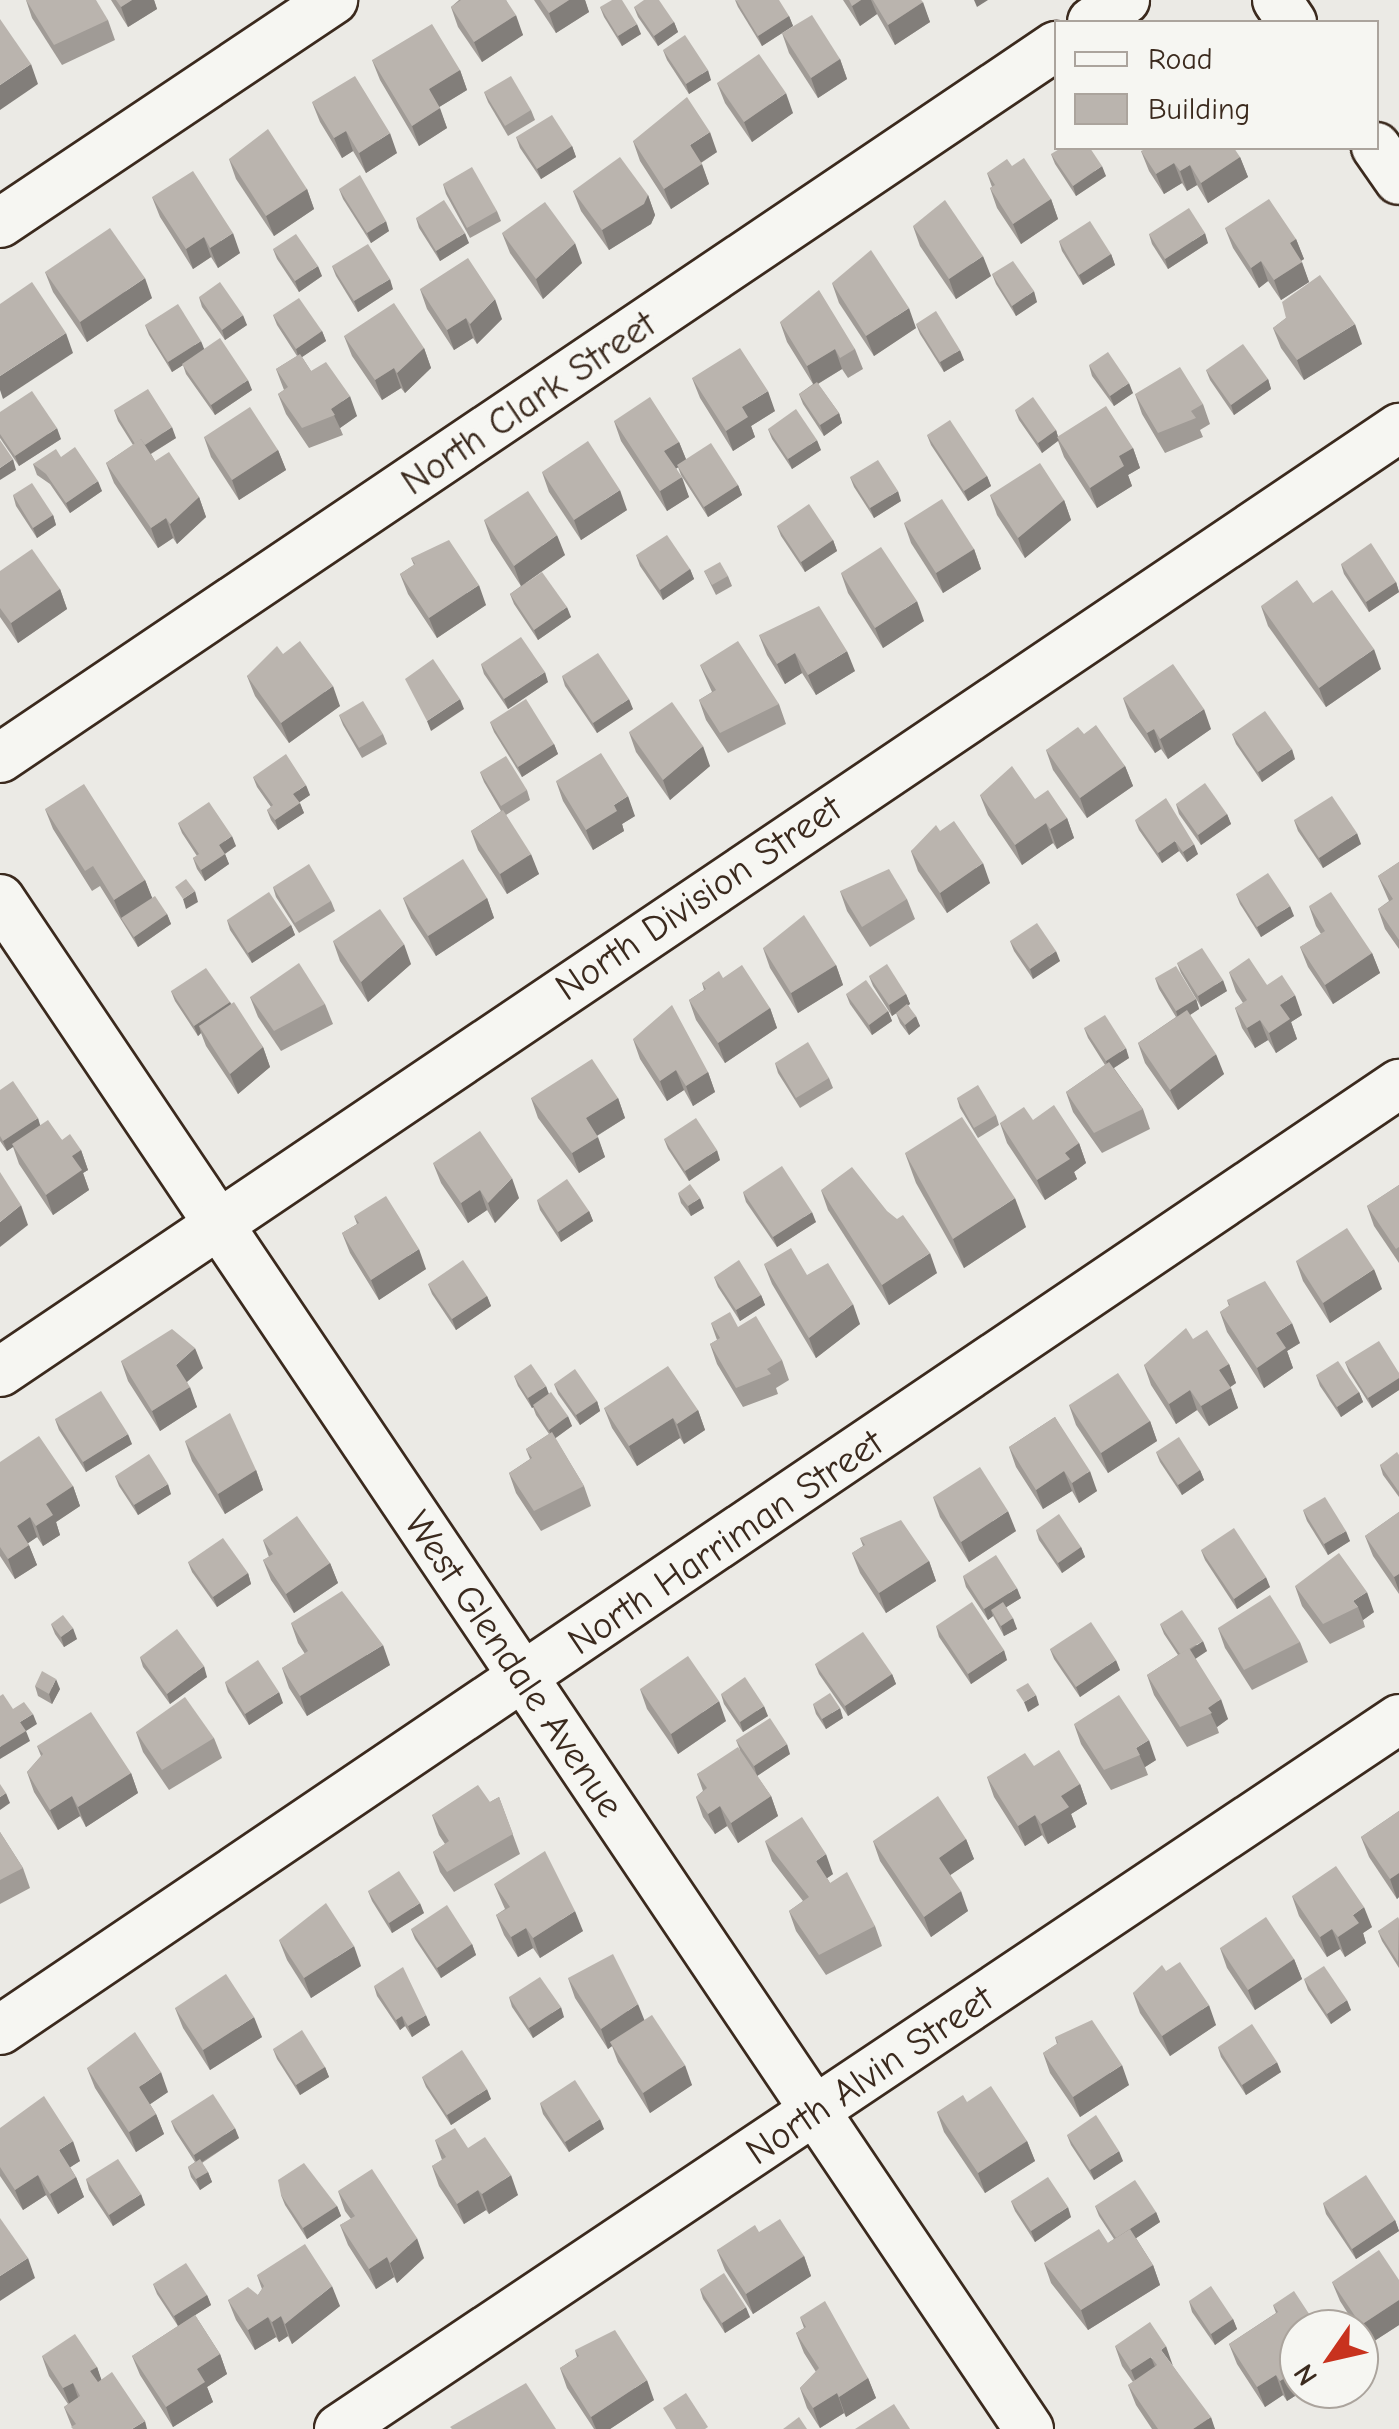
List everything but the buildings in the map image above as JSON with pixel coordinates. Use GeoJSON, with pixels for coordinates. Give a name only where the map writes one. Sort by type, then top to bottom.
{"type":"FeatureCollection","features":[{"type":"Feature","properties":{"kind":"street"},"geometry":{"type":"LineString","coordinates":[[0,223],[333,0]]}},
{"type":"Feature","properties":{"kind":"street"},"geometry":{"type":"LineString","coordinates":[[1095,20],[1125,0]]}},
{"type":"Feature","properties":{"kind":"street","name":"North Clark Street"},"geometry":{"type":"LineString","coordinates":[[0,758],[1054,47]]}},
{"type":"Feature","properties":{"kind":"street"},"geometry":{"type":"LineString","coordinates":[[1378,150],[1399,180]]}},
{"type":"Feature","properties":{"kind":"street","name":"North Division Street"},"geometry":{"type":"LineString","coordinates":[[0,1372],[1399,428]]}},
{"type":"Feature","properties":{"kind":"street","name":"West Glendale Avenue"},"geometry":{"type":"LineString","coordinates":[[0,899],[215,1226],[1028,2429]]}},
{"type":"Feature","properties":{"kind":"street","name":"North Harriman Street"},"geometry":{"type":"LineString","coordinates":[[0,2030],[524,1682],[1399,1084]]}},
{"type":"Feature","properties":{"kind":"street","name":"North Alvin Street"},"geometry":{"type":"LineString","coordinates":[[339,2429],[815,2114],[1399,1719]]}}]}
